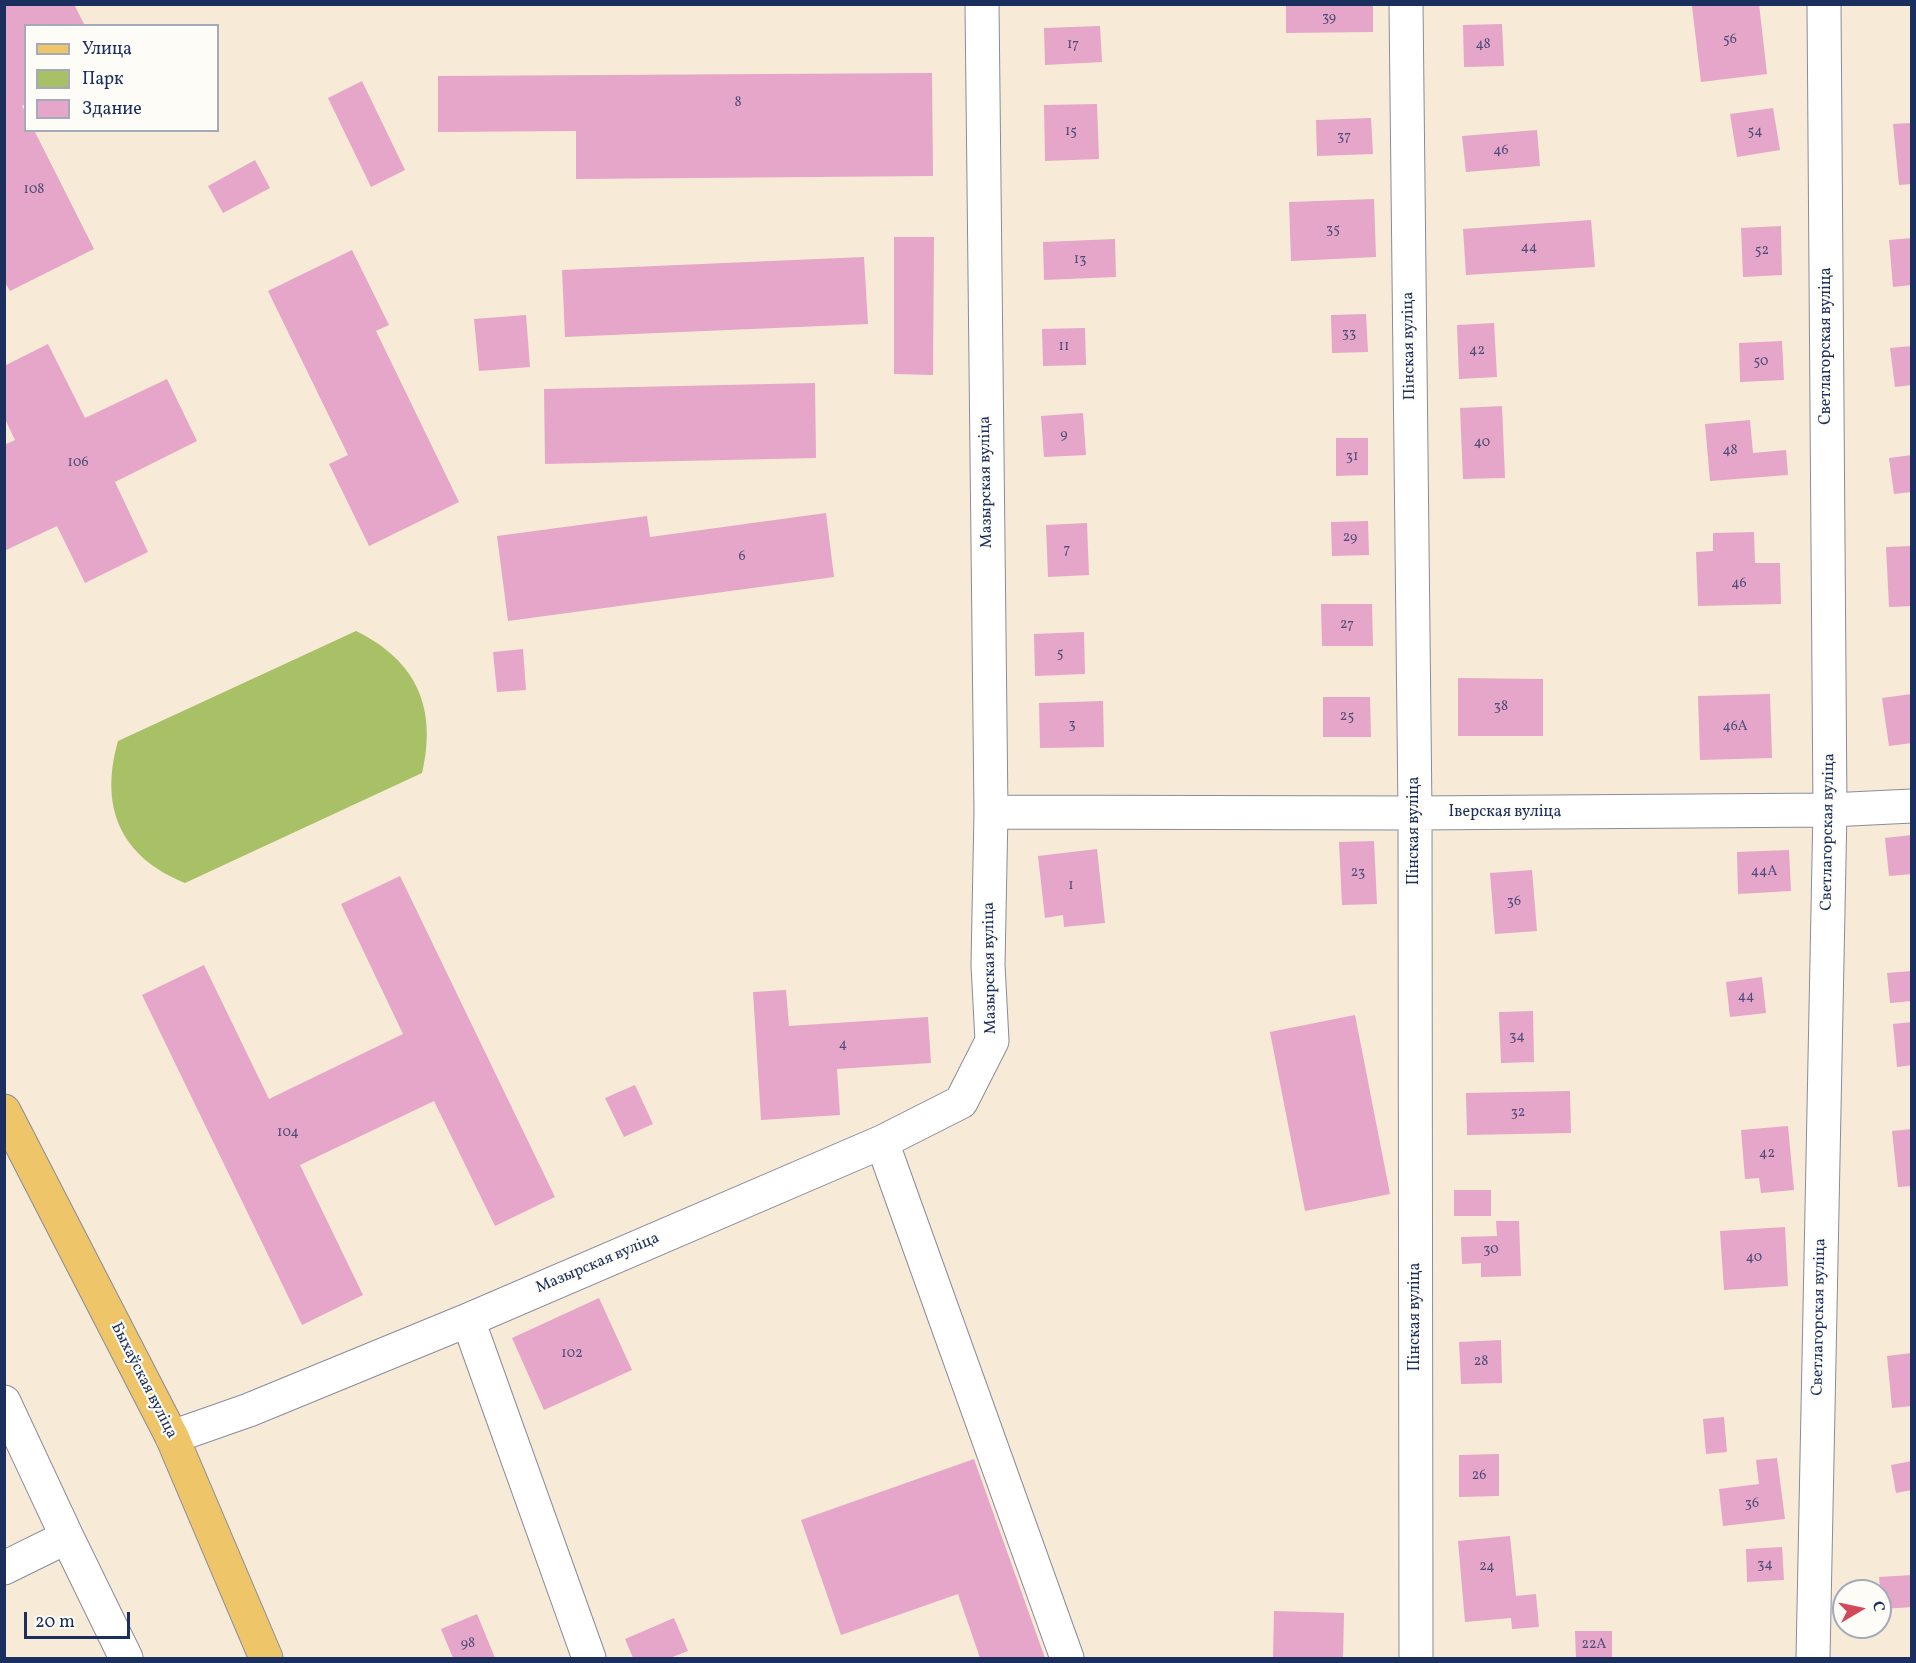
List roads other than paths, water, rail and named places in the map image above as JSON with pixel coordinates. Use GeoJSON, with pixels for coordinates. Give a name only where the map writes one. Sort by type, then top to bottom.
{"type":"FeatureCollection","features":[{"type":"Feature","properties":{"kind":"main road","name":"Быхаўская вуліца"},"geometry":{"type":"LineString","coordinates":[[4,1111],[172,1437],[266,1659]]}},
{"type":"Feature","properties":{"kind":"street","name":"Мазырская вуліца"},"geometry":{"type":"LineString","coordinates":[[172,1437],[249,1410],[468,1320],[882,1142],[961,1102],[992,1041],[988,965],[991,812],[982,4]]}},
{"type":"Feature","properties":{"kind":"street","name":"Пінская вуліца"},"geometry":{"type":"LineString","coordinates":[[1406,4],[1415,813],[1416,1659]]}},
{"type":"Feature","properties":{"kind":"street","name":"Светлагорская вуліца"},"geometry":{"type":"LineString","coordinates":[[1813,1659],[1830,810],[1824,4]]}},
{"type":"Feature","properties":{"kind":"street","name":"Іверская вуліца"},"geometry":{"type":"LineString","coordinates":[[991,812],[1415,813],[1830,810],[1911,806]]}},
{"type":"Feature","properties":{"kind":"street"},"geometry":{"type":"LineString","coordinates":[[882,1142],[1067,1659]]}},
{"type":"Feature","properties":{"kind":"street"},"geometry":{"type":"LineString","coordinates":[[468,1320],[589,1659]]}},
{"type":"Feature","properties":{"kind":"street"},"geometry":{"type":"LineString","coordinates":[[4,1402],[126,1659]]}},
{"type":"Feature","properties":{"kind":"street"},"geometry":{"type":"LineString","coordinates":[[4,1568],[67,1537]]}}]}
